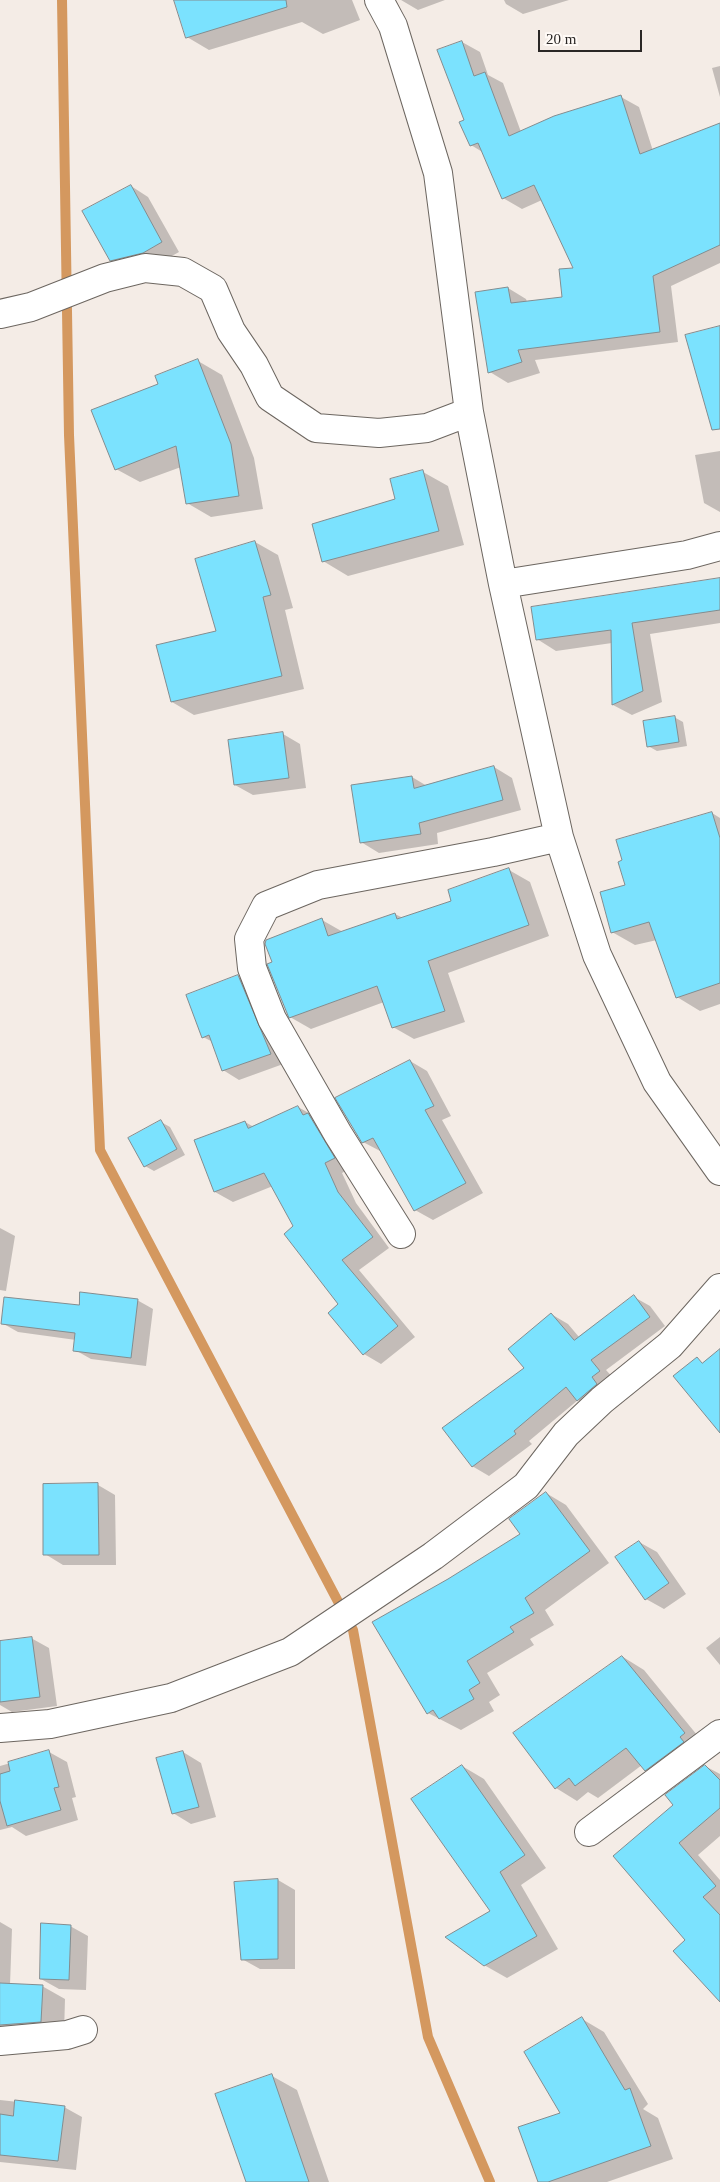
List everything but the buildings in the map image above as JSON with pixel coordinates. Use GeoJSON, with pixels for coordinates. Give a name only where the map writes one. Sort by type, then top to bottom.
{"type":"FeatureCollection","features":[{"type":"Feature","properties":{"kind":"street"},"geometry":{"type":"LineString","coordinates":[[379,0],[393,26],[438,174],[469,412],[503,584],[559,837],[597,955],[657,1082],[720,1171]]}},
{"type":"Feature","properties":{"kind":"street"},"geometry":{"type":"LineString","coordinates":[[0,314],[31,308],[105,278],[145,268],[183,272],[213,289],[231,331],[254,365],[270,397],[316,428],[379,433],[427,428],[469,412]]}},
{"type":"Feature","properties":{"kind":"street"},"geometry":{"type":"LineString","coordinates":[[503,584],[687,554],[720,546]]}},
{"type":"Feature","properties":{"kind":"street"},"geometry":{"type":"LineString","coordinates":[[401,1234],[338,1134],[272,1019],[252,968],[249,939],[266,906],[318,885],[493,852],[559,837]]}},
{"type":"Feature","properties":{"kind":"street"},"geometry":{"type":"LineString","coordinates":[[0,1728],[50,1724],[171,1698],[290,1652],[433,1556],[526,1486],[566,1434],[602,1400],[670,1345],[720,1288]]}},
{"type":"Feature","properties":{"kind":"street"},"geometry":{"type":"LineString","coordinates":[[589,1832],[720,1734]]}},
{"type":"Feature","properties":{"kind":"street"},"geometry":{"type":"LineString","coordinates":[[0,2041],[67,2035],[83,2030]]}},
{"type":"Feature","properties":{"kind":"waterway"},"geometry":{"type":"LineString","coordinates":[[62,0],[69,435],[100,1150],[353,1630],[428,2037],[490,2182]]}}]}
